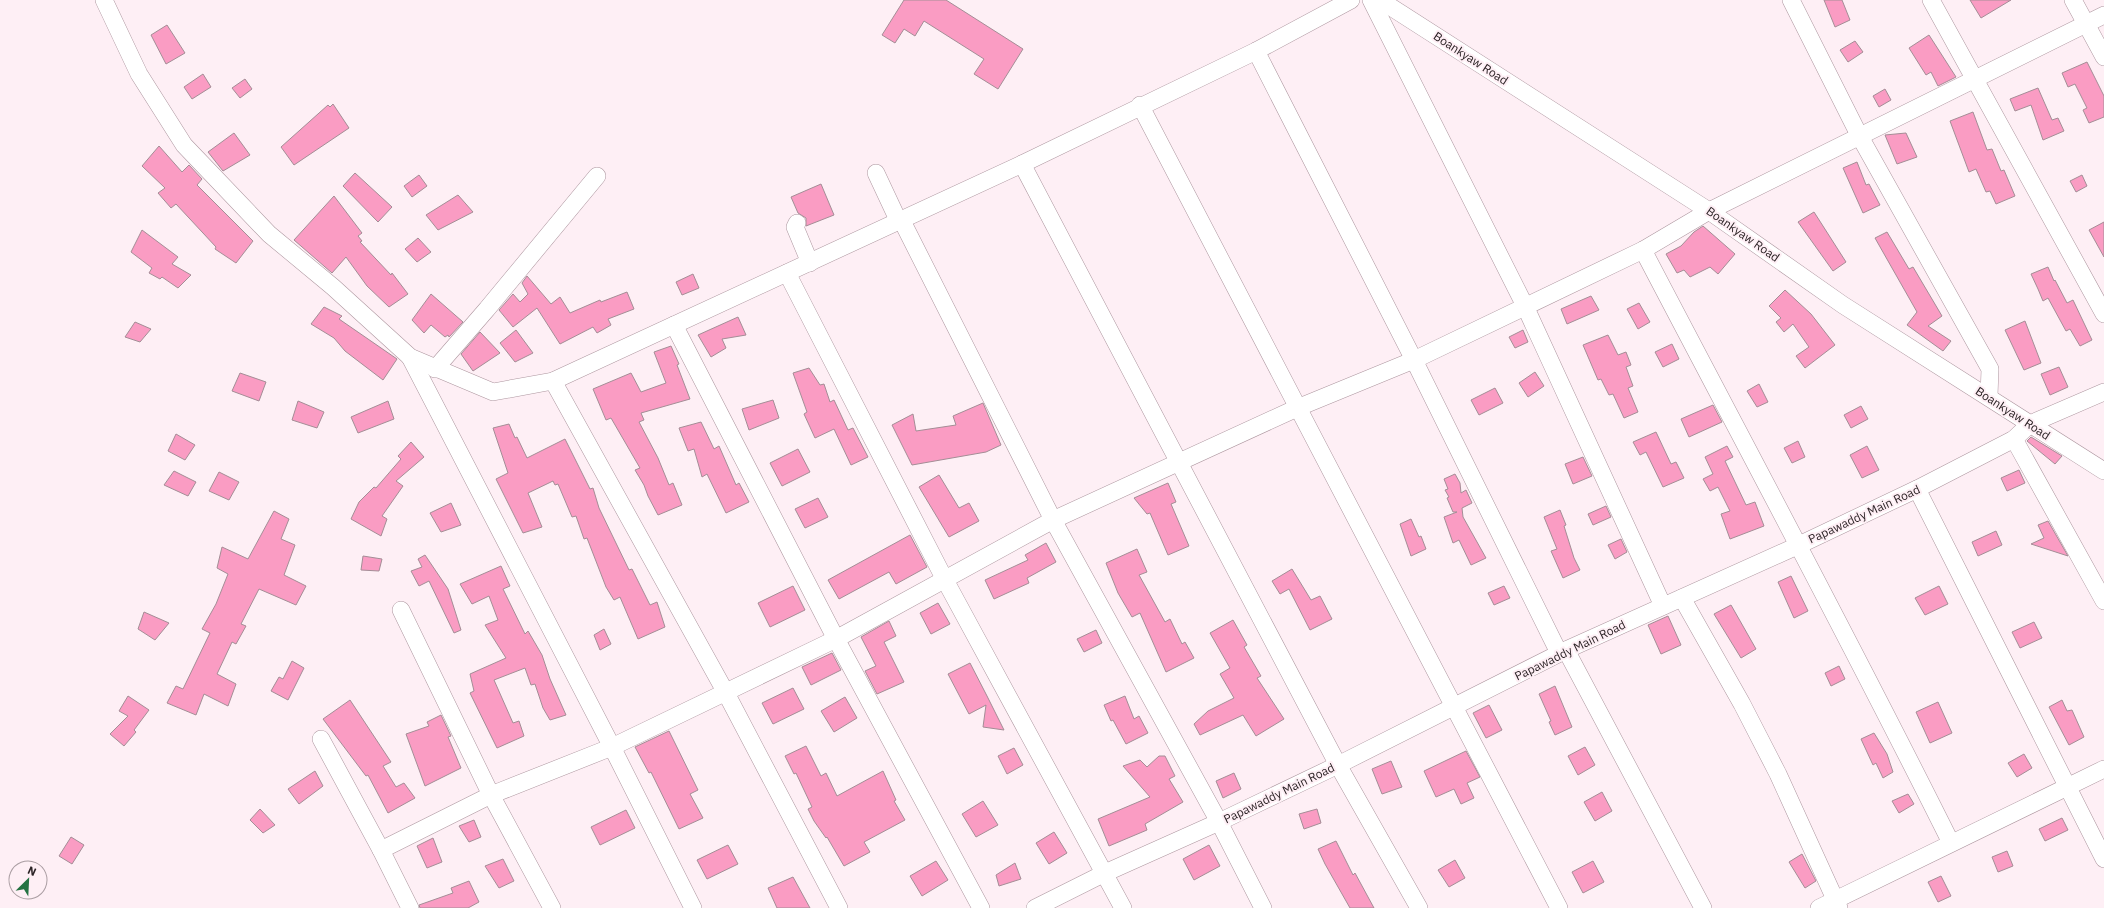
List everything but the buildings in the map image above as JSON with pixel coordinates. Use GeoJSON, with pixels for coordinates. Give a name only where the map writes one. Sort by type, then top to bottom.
{"type":"FeatureCollection","features":[{"type":"Feature","properties":{"kind":"street"},"geometry":{"type":"LineString","coordinates":[[104,0],[139,74],[184,145],[269,234],[333,287],[410,357],[435,369],[493,392],[553,381],[1022,164],[1140,105],[1256,51],[1351,0]]}},
{"type":"Feature","properties":{"kind":"street"},"geometry":{"type":"LineString","coordinates":[[1371,0],[1525,306],[1663,606]]}},
{"type":"Feature","properties":{"kind":"street","name":"Boankyaw Road"},"geometry":{"type":"LineString","coordinates":[[1380,0],[1709,211],[1843,305],[2104,471]]}},
{"type":"Feature","properties":{"kind":"street"},"geometry":{"type":"LineString","coordinates":[[1791,0],[1859,135],[1990,369],[1988,396]]}},
{"type":"Feature","properties":{"kind":"street"},"geometry":{"type":"LineString","coordinates":[[1931,0],[2104,314]]}},
{"type":"Feature","properties":{"kind":"street"},"geometry":{"type":"LineString","coordinates":[[2073,0],[2104,57]]}},
{"type":"Feature","properties":{"kind":"street"},"geometry":{"type":"LineString","coordinates":[[381,850],[491,795],[612,747],[836,639],[1053,520],[1297,408],[1414,360],[1643,250],[1709,211],[1859,135],[2104,15]]}},
{"type":"Feature","properties":{"kind":"street"},"geometry":{"type":"LineString","coordinates":[[1256,51],[1563,652],[1703,908]]}},
{"type":"Feature","properties":{"kind":"street"},"geometry":{"type":"LineString","coordinates":[[1140,105],[1559,908]]}},
{"type":"Feature","properties":{"kind":"street"},"geometry":{"type":"LineString","coordinates":[[1022,164],[1338,765],[1419,908]]}},
{"type":"Feature","properties":{"kind":"street"},"geometry":{"type":"LineString","coordinates":[[876,173],[1053,520],[1219,822],[1263,908]]}},
{"type":"Feature","properties":{"kind":"street"},"geometry":{"type":"LineString","coordinates":[[435,369],[488,309],[597,176]]}},
{"type":"Feature","properties":{"kind":"street"},"geometry":{"type":"LineString","coordinates":[[797,223],[795,227],[810,263]]}},
{"type":"Feature","properties":{"kind":"street"},"geometry":{"type":"LineString","coordinates":[[1643,250],[1797,546],[1859,659],[1951,843]]}},
{"type":"Feature","properties":{"kind":"street"},"geometry":{"type":"LineString","coordinates":[[787,273],[945,580],[1105,872],[1123,908]]}},
{"type":"Feature","properties":{"kind":"street"},"geometry":{"type":"LineString","coordinates":[[674,325],[836,639],[981,908]]}},
{"type":"Feature","properties":{"kind":"street"},"geometry":{"type":"LineString","coordinates":[[410,357],[612,747],[693,908]]}},
{"type":"Feature","properties":{"kind":"street"},"geometry":{"type":"LineString","coordinates":[[553,381],[726,693],[839,908]]}},
{"type":"Feature","properties":{"kind":"street","name":"Papawaddy Main Road"},"geometry":{"type":"LineString","coordinates":[[1035,908],[1105,872],[1219,822],[1338,765],[1563,652],[1797,546],[1917,489],[2014,439],[2030,424],[2104,392]]}},
{"type":"Feature","properties":{"kind":"street"},"geometry":{"type":"LineString","coordinates":[[2014,439],[2104,601]]}},
{"type":"Feature","properties":{"kind":"street"},"geometry":{"type":"LineString","coordinates":[[1917,489],[2104,860]]}},
{"type":"Feature","properties":{"kind":"street"},"geometry":{"type":"LineString","coordinates":[[1682,598],[1742,704],[1778,774],[1837,904]]}},
{"type":"Feature","properties":{"kind":"street"},"geometry":{"type":"LineString","coordinates":[[401,610],[491,795],[552,908]]}},
{"type":"Feature","properties":{"kind":"street"},"geometry":{"type":"LineString","coordinates":[[321,739],[381,850],[410,908]]}},
{"type":"Feature","properties":{"kind":"street"},"geometry":{"type":"LineString","coordinates":[[1818,908],[1837,904],[1951,843],[2104,769]]}}]}
